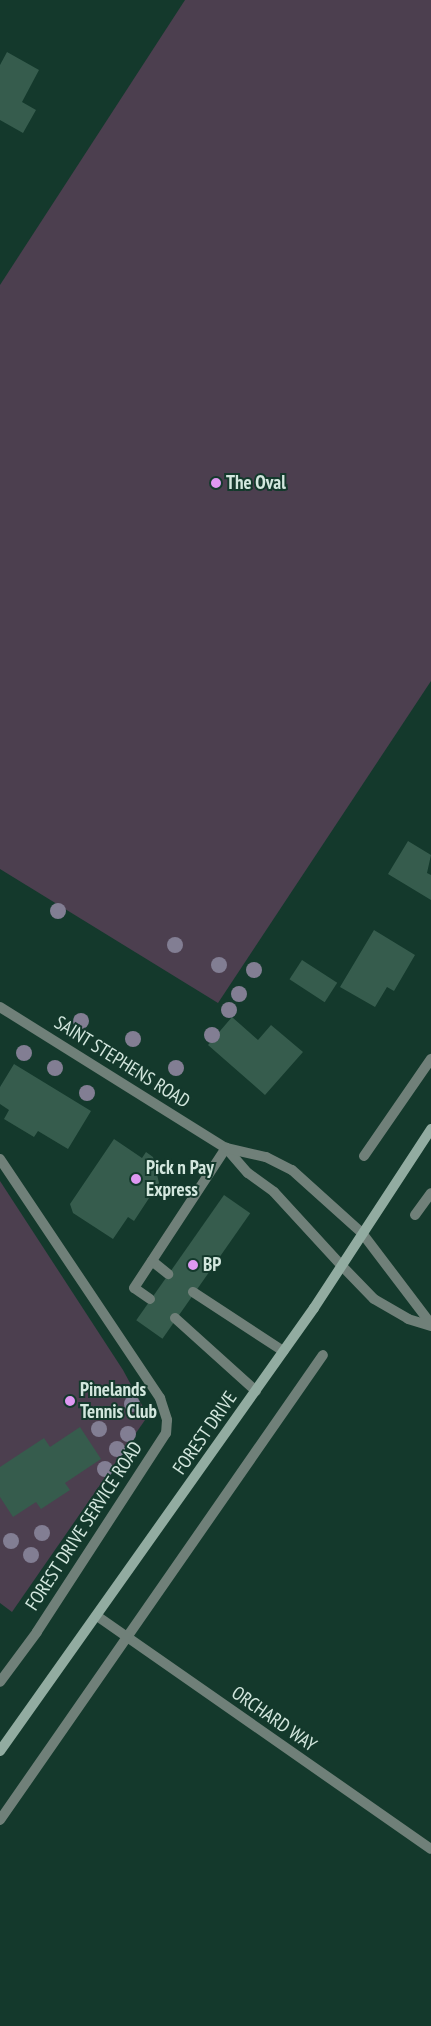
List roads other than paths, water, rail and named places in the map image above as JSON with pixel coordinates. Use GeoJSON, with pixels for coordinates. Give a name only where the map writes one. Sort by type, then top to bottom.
{"type":"FeatureCollection","features":[{"type":"Feature","properties":{"kind":"main road","name":"FOREST DRIVE"},"geometry":{"type":"LineString","coordinates":[[0,1752],[256,1391],[431,1129]]}},
{"type":"Feature","properties":{"kind":"street","name":"SAINT STEPHENS ROAD"},"geometry":{"type":"LineString","coordinates":[[0,1007],[226,1148],[248,1173],[274,1192],[374,1299],[408,1319],[431,1325]]}},
{"type":"Feature","properties":{"kind":"street"},"geometry":{"type":"LineString","coordinates":[[364,1156],[431,1059]]}},
{"type":"Feature","properties":{"kind":"street","name":"SAINT STEPHENS ROAD"},"geometry":{"type":"LineString","coordinates":[[226,1148],[266,1157],[292,1170],[362,1234],[431,1325]]}},
{"type":"Feature","properties":{"kind":"street"},"geometry":{"type":"LineString","coordinates":[[150,1299],[134,1288],[226,1148]]}},
{"type":"Feature","properties":{"kind":"street","name":"FOREST DRIVE SERVICE ROAD"},"geometry":{"type":"LineString","coordinates":[[0,1159],[160,1398],[167,1420],[166,1432],[36,1632],[0,1682]]}},
{"type":"Feature","properties":{"kind":"street"},"geometry":{"type":"LineString","coordinates":[[415,1216],[431,1193]]}},
{"type":"Feature","properties":{"kind":"street"},"geometry":{"type":"LineString","coordinates":[[152,1261],[168,1274]]}},
{"type":"Feature","properties":{"kind":"street"},"geometry":{"type":"LineString","coordinates":[[193,1292],[283,1351]]}},
{"type":"Feature","properties":{"kind":"street"},"geometry":{"type":"LineString","coordinates":[[175,1318],[256,1391]]}},
{"type":"Feature","properties":{"kind":"street"},"geometry":{"type":"LineString","coordinates":[[0,1820],[323,1355]]}},
{"type":"Feature","properties":{"kind":"street","name":"ORCHARD WAY"},"geometry":{"type":"LineString","coordinates":[[97,1616],[431,1850]]}},
{"type":"Feature","properties":{"kind":"place","name":"The Oval"},"geometry":{"type":"Point","coordinates":[216,483]}},
{"type":"Feature","properties":{"kind":"place","name":"Pick n Pay Express"},"geometry":{"type":"Point","coordinates":[136,1179]}},
{"type":"Feature","properties":{"kind":"place","name":"BP"},"geometry":{"type":"Point","coordinates":[193,1265]}},
{"type":"Feature","properties":{"kind":"place","name":"Pinelands Tennis Club"},"geometry":{"type":"Point","coordinates":[70,1401]}}]}
